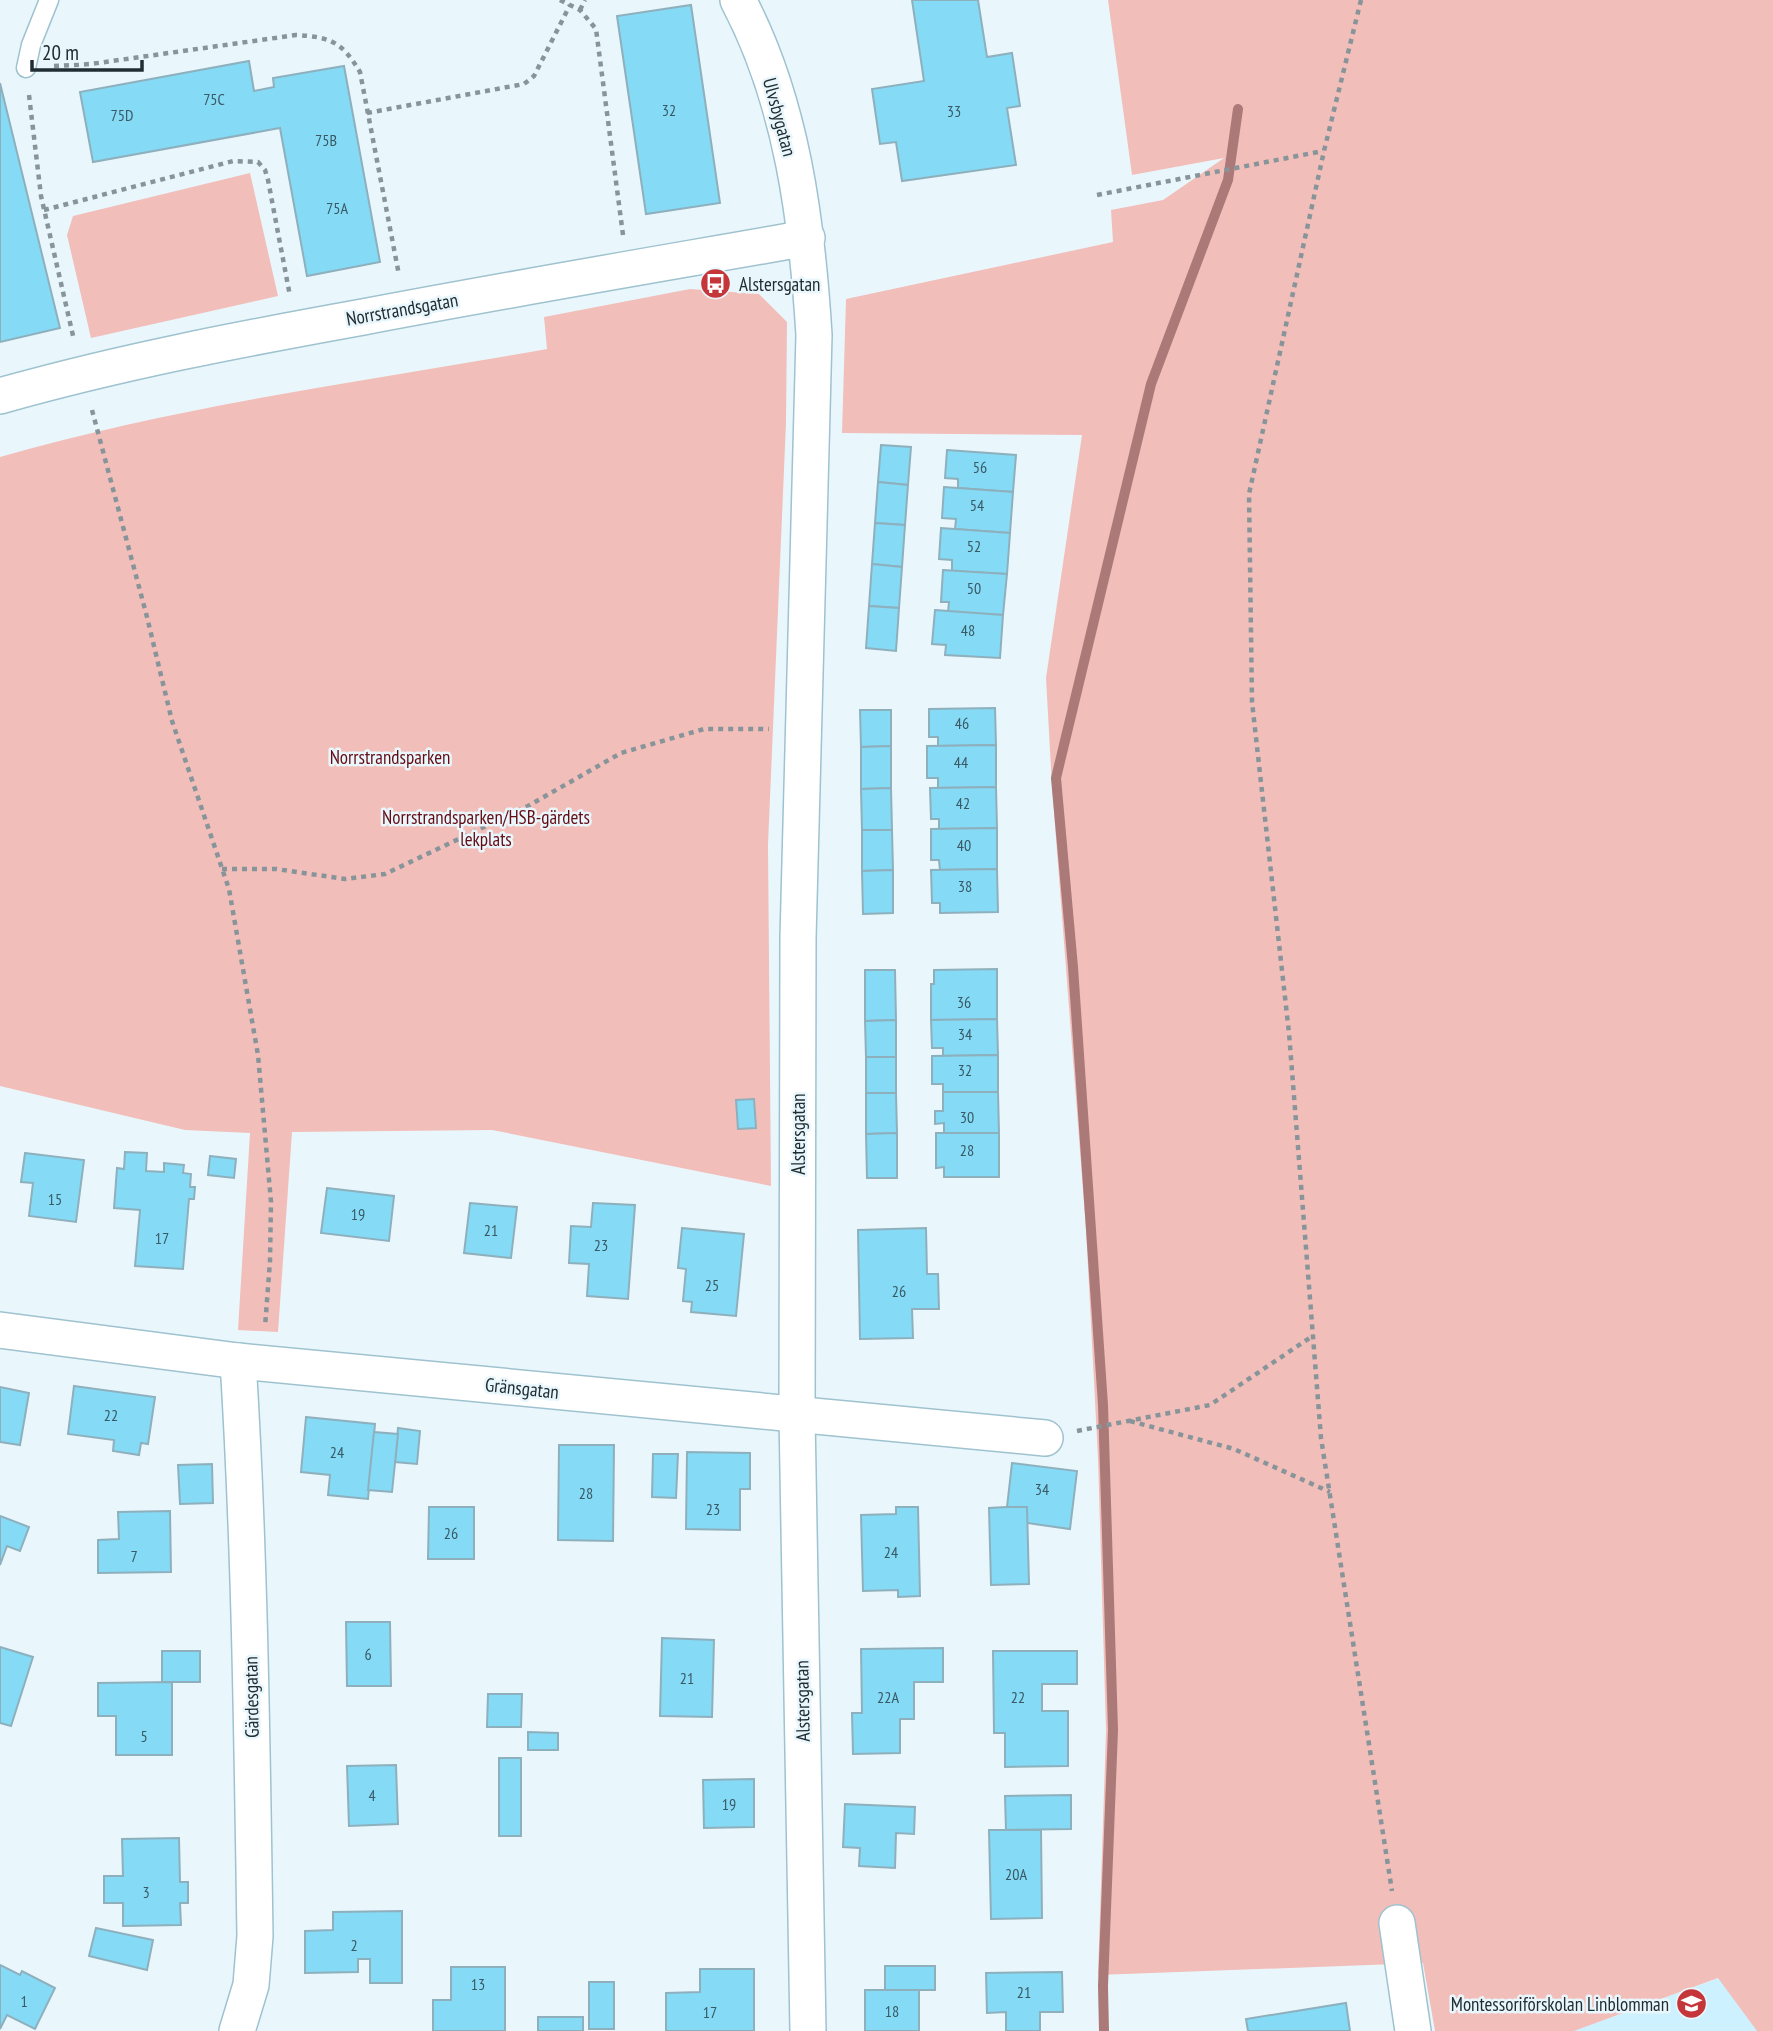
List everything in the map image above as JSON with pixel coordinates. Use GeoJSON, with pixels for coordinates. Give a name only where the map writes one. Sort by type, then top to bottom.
{"type":"FeatureCollection","features":[{"type":"Feature","properties":{"kind":"street","name":"Ulvsbygatan"},"geometry":{"type":"LineString","coordinates":[[737,0],[765,59],[784,123],[807,238]]}},
{"type":"Feature","properties":{"kind":"street","name":"Norrstrandsgatan"},"geometry":{"type":"LineString","coordinates":[[0,396],[82,373],[187,349],[807,238]]}},
{"type":"Feature","properties":{"kind":"street","name":"Alstersgatan"},"geometry":{"type":"LineString","coordinates":[[807,238],[814,335],[798,938],[797,1416],[808,2031]]}},
{"type":"Feature","properties":{"kind":"street","name":"Gränsgatan"},"geometry":{"type":"LineString","coordinates":[[0,1330],[250,1362],[1045,1438]]}},
{"type":"Feature","properties":{"kind":"street","name":"Gärdesgatan"},"geometry":{"type":"LineString","coordinates":[[237,2031],[251,1985],[255,1936],[247,1538],[250,1362]]}},
{"type":"Feature","properties":{"kind":"street"},"geometry":{"type":"LineString","coordinates":[[1397,1923],[1413,2031]]}},
{"type":"Feature","properties":{"kind":"lane"},"geometry":{"type":"LineString","coordinates":[[26,68],[31,45],[49,0]]}},
{"type":"Feature","properties":{"kind":"path"},"geometry":{"type":"LineString","coordinates":[[560,0],[580,10],[596,29],[627,270]]}},
{"type":"Feature","properties":{"kind":"path"},"geometry":{"type":"LineString","coordinates":[[580,10],[585,0]]}},
{"type":"Feature","properties":{"kind":"path"},"geometry":{"type":"LineString","coordinates":[[1361,0],[1324,151],[1249,494],[1252,702],[1289,1033],[1321,1438],[1397,1923]]}},
{"type":"Feature","properties":{"kind":"path"},"geometry":{"type":"LineString","coordinates":[[367,113],[524,84],[534,76],[570,5]]}},
{"type":"Feature","properties":{"kind":"path"},"geometry":{"type":"LineString","coordinates":[[250,1362],[270,1261],[268,1175],[258,1055],[229,889],[172,721],[148,617],[82,373],[44,209],[26,68],[91,64],[296,36],[321,37],[348,51],[360,72],[405,309]]}},
{"type":"Feature","properties":{"kind":"path"},"geometry":{"type":"LineString","coordinates":[[1097,195],[1324,151]]}},
{"type":"Feature","properties":{"kind":"path"},"geometry":{"type":"LineString","coordinates":[[44,209],[233,161],[257,162],[265,170],[268,180],[296,329]]}},
{"type":"Feature","properties":{"kind":"path"},"geometry":{"type":"LineString","coordinates":[[222,869],[276,869],[345,879],[385,874],[528,806],[621,753],[704,729],[804,730]]}},
{"type":"Feature","properties":{"kind":"path"},"geometry":{"type":"LineString","coordinates":[[1094,1427],[1210,1405],[1312,1337]]}},
{"type":"Feature","properties":{"kind":"path"},"geometry":{"type":"LineString","coordinates":[[1125,1420],[1234,1449],[1330,1492]]}},
{"type":"Feature","properties":{"kind":"shaded area","name":"Montessoriförskolan Linblomman"},"geometry":{"type":"Polygon","coordinates":[[[1719,1978],[1757,2031],[1574,2031],[1719,1978]]]}},
{"type":"Feature","properties":{"kind":"green space"},"geometry":{"type":"Polygon","coordinates":[[[1108,0],[1773,0],[1773,2031],[1757,2031],[1718,1978],[1574,2031],[1435,2031],[1423,1963],[1098,1975],[1106,1731],[1098,1458],[1086,1229],[1046,678],[1082,435],[842,433],[846,299],[1113,242],[1111,210],[1163,200],[1224,158],[1132,175],[1108,0]]]}},
{"type":"Feature","properties":{"kind":"green space"},"geometry":{"type":"Polygon","coordinates":[[[250,173],[278,296],[91,338],[67,235],[73,216],[250,173]]]}},
{"type":"Feature","properties":{"kind":"green space","name":"Norrstrandsparken"},"geometry":{"type":"Polygon","coordinates":[[[690,289],[759,294],[787,322],[786,423],[768,845],[771,1186],[492,1130],[292,1132],[278,1332],[238,1330],[250,1133],[185,1130],[0,1086],[0,457],[203,409],[547,349],[544,317],[690,289]]]}},
{"type":"Feature","properties":{"kind":"building"},"geometry":{"type":"Polygon","coordinates":[[[912,0],[978,0],[987,57],[1012,53],[1020,106],[1007,108],[1016,165],[902,181],[896,142],[880,144],[872,89],[924,81],[912,0]]]}},
{"type":"Feature","properties":{"kind":"building"},"geometry":{"type":"Polygon","coordinates":[[[691,5],[720,203],[646,214],[617,16],[691,5]]]}},
{"type":"Feature","properties":{"kind":"building"},"geometry":{"type":"Polygon","coordinates":[[[249,61],[254,91],[274,87],[273,78],[344,66],[380,262],[307,276],[280,128],[93,162],[80,92],[249,61]]]}},
{"type":"Feature","properties":{"kind":"building"},"geometry":{"type":"Polygon","coordinates":[[[0,83],[60,328],[0,342],[0,83]]]}},
{"type":"Feature","properties":{"kind":"building"},"geometry":{"type":"Polygon","coordinates":[[[881,445],[911,447],[908,485],[878,482],[881,445]]]}},
{"type":"Feature","properties":{"kind":"building"},"geometry":{"type":"Polygon","coordinates":[[[947,450],[1016,455],[1013,492],[958,488],[958,479],[945,478],[947,450]]]}},
{"type":"Feature","properties":{"kind":"building"},"geometry":{"type":"Polygon","coordinates":[[[878,482],[908,485],[905,525],[875,523],[878,482]]]}},
{"type":"Feature","properties":{"kind":"building"},"geometry":{"type":"Polygon","coordinates":[[[944,487],[1013,492],[1010,533],[955,529],[956,519],[942,518],[944,487]]]}},
{"type":"Feature","properties":{"kind":"building"},"geometry":{"type":"Polygon","coordinates":[[[875,523],[905,525],[902,567],[872,564],[875,523]]]}},
{"type":"Feature","properties":{"kind":"building"},"geometry":{"type":"Polygon","coordinates":[[[941,528],[1010,533],[1007,574],[952,571],[952,560],[939,559],[941,528]]]}},
{"type":"Feature","properties":{"kind":"building"},"geometry":{"type":"Polygon","coordinates":[[[872,564],[902,567],[899,608],[869,606],[872,564]]]}},
{"type":"Feature","properties":{"kind":"building"},"geometry":{"type":"Polygon","coordinates":[[[943,570],[1007,574],[1003,615],[948,612],[949,602],[941,602],[943,570]]]}},
{"type":"Feature","properties":{"kind":"building"},"geometry":{"type":"Polygon","coordinates":[[[869,606],[899,608],[896,651],[866,648],[869,606]]]}},
{"type":"Feature","properties":{"kind":"building"},"geometry":{"type":"Polygon","coordinates":[[[935,610],[1003,615],[1000,658],[945,655],[946,645],[932,644],[935,610]]]}},
{"type":"Feature","properties":{"kind":"building"},"geometry":{"type":"Polygon","coordinates":[[[995,708],[996,745],[938,746],[938,737],[929,737],[929,709],[995,708]]]}},
{"type":"Feature","properties":{"kind":"building"},"geometry":{"type":"Polygon","coordinates":[[[860,710],[891,710],[891,746],[861,747],[860,710]]]}},
{"type":"Feature","properties":{"kind":"building"},"geometry":{"type":"Polygon","coordinates":[[[996,745],[996,787],[938,788],[938,778],[927,778],[927,746],[996,745]]]}},
{"type":"Feature","properties":{"kind":"building"},"geometry":{"type":"Polygon","coordinates":[[[891,746],[891,788],[861,789],[861,747],[891,746]]]}},
{"type":"Feature","properties":{"kind":"building"},"geometry":{"type":"Polygon","coordinates":[[[996,787],[997,828],[939,829],[939,819],[931,819],[930,788],[996,787]]]}},
{"type":"Feature","properties":{"kind":"building"},"geometry":{"type":"Polygon","coordinates":[[[891,788],[892,830],[862,830],[861,789],[891,788]]]}},
{"type":"Feature","properties":{"kind":"building"},"geometry":{"type":"Polygon","coordinates":[[[997,828],[997,869],[940,870],[939,860],[931,860],[931,829],[997,828]]]}},
{"type":"Feature","properties":{"kind":"building"},"geometry":{"type":"Polygon","coordinates":[[[862,830],[892,830],[893,870],[862,871],[862,830]]]}},
{"type":"Feature","properties":{"kind":"building"},"geometry":{"type":"Polygon","coordinates":[[[997,869],[998,912],[940,913],[940,903],[932,903],[931,870],[997,869]]]}},
{"type":"Feature","properties":{"kind":"building"},"geometry":{"type":"Polygon","coordinates":[[[893,870],[893,913],[863,914],[862,871],[893,870]]]}},
{"type":"Feature","properties":{"kind":"building"},"geometry":{"type":"Polygon","coordinates":[[[997,969],[997,1019],[931,1020],[931,984],[934,984],[934,970],[997,969]]]}},
{"type":"Feature","properties":{"kind":"building"},"geometry":{"type":"Polygon","coordinates":[[[865,970],[895,970],[896,1020],[865,1021],[865,970]]]}},
{"type":"Feature","properties":{"kind":"building"},"geometry":{"type":"Polygon","coordinates":[[[997,1019],[998,1055],[943,1056],[943,1048],[932,1048],[931,1020],[997,1019]]]}},
{"type":"Feature","properties":{"kind":"building"},"geometry":{"type":"Polygon","coordinates":[[[896,1020],[896,1057],[866,1057],[865,1021],[896,1020]]]}},
{"type":"Feature","properties":{"kind":"building"},"geometry":{"type":"Polygon","coordinates":[[[998,1055],[998,1092],[943,1092],[943,1084],[932,1084],[932,1056],[998,1055]]]}},
{"type":"Feature","properties":{"kind":"building"},"geometry":{"type":"Polygon","coordinates":[[[866,1057],[896,1057],[896,1093],[866,1093],[866,1057]]]}},
{"type":"Feature","properties":{"kind":"building"},"geometry":{"type":"Polygon","coordinates":[[[943,1092],[998,1092],[999,1133],[944,1133],[944,1123],[935,1124],[935,1111],[943,1111],[943,1092]]]}},
{"type":"Feature","properties":{"kind":"building"},"geometry":{"type":"Polygon","coordinates":[[[866,1093],[896,1093],[897,1133],[866,1134],[866,1093]]]}},
{"type":"Feature","properties":{"kind":"building"},"geometry":{"type":"Polygon","coordinates":[[[754,1099],[756,1128],[738,1129],[736,1100],[754,1099]]]}},
{"type":"Feature","properties":{"kind":"building"},"geometry":{"type":"Polygon","coordinates":[[[897,1133],[897,1178],[867,1178],[866,1134],[897,1133]]]}},
{"type":"Feature","properties":{"kind":"building"},"geometry":{"type":"Polygon","coordinates":[[[936,1133],[999,1133],[999,1177],[944,1177],[944,1167],[936,1168],[936,1133]]]}},
{"type":"Feature","properties":{"kind":"building"},"geometry":{"type":"Polygon","coordinates":[[[125,1152],[147,1153],[146,1171],[164,1172],[164,1163],[184,1165],[183,1173],[191,1174],[190,1187],[195,1187],[194,1199],[189,1199],[183,1269],[135,1266],[140,1210],[114,1208],[117,1168],[124,1169],[125,1152]]]}},
{"type":"Feature","properties":{"kind":"building"},"geometry":{"type":"Polygon","coordinates":[[[25,1153],[84,1160],[76,1222],[29,1216],[33,1183],[21,1182],[25,1153]]]}},
{"type":"Feature","properties":{"kind":"building"},"geometry":{"type":"Polygon","coordinates":[[[210,1156],[236,1159],[234,1178],[208,1175],[210,1156]]]}},
{"type":"Feature","properties":{"kind":"building"},"geometry":{"type":"Polygon","coordinates":[[[327,1188],[394,1196],[389,1241],[321,1233],[327,1188]]]}},
{"type":"Feature","properties":{"kind":"building"},"geometry":{"type":"Polygon","coordinates":[[[470,1203],[517,1207],[511,1258],[464,1253],[470,1203]]]}},
{"type":"Feature","properties":{"kind":"building"},"geometry":{"type":"Polygon","coordinates":[[[593,1203],[635,1205],[628,1299],[587,1296],[589,1264],[569,1263],[571,1226],[591,1227],[593,1203]]]}},
{"type":"Feature","properties":{"kind":"building"},"geometry":{"type":"Polygon","coordinates":[[[682,1228],[744,1234],[736,1316],[691,1312],[692,1302],[683,1301],[686,1269],[678,1268],[682,1228]]]}},
{"type":"Feature","properties":{"kind":"building"},"geometry":{"type":"Polygon","coordinates":[[[926,1228],[927,1274],[938,1274],[939,1309],[912,1309],[913,1338],[860,1339],[858,1230],[926,1228]]]}},
{"type":"Feature","properties":{"kind":"building"},"geometry":{"type":"Polygon","coordinates":[[[74,1386],[155,1397],[148,1444],[141,1443],[139,1455],[113,1451],[114,1440],[68,1434],[74,1386]]]}},
{"type":"Feature","properties":{"kind":"building"},"geometry":{"type":"Polygon","coordinates":[[[0,1387],[29,1393],[20,1445],[0,1442],[0,1387]]]}},
{"type":"Feature","properties":{"kind":"building"},"geometry":{"type":"Polygon","coordinates":[[[306,1417],[375,1424],[368,1499],[328,1495],[330,1475],[301,1472],[306,1417]]]}},
{"type":"Feature","properties":{"kind":"building"},"geometry":{"type":"Polygon","coordinates":[[[398,1428],[420,1431],[417,1464],[395,1462],[398,1428]]]}},
{"type":"Feature","properties":{"kind":"building"},"geometry":{"type":"Polygon","coordinates":[[[374,1432],[398,1434],[392,1492],[368,1490],[374,1432]]]}},
{"type":"Feature","properties":{"kind":"building"},"geometry":{"type":"Polygon","coordinates":[[[559,1445],[614,1445],[613,1541],[558,1540],[559,1445]]]}},
{"type":"Feature","properties":{"kind":"building"},"geometry":{"type":"Polygon","coordinates":[[[687,1452],[750,1453],[750,1489],[740,1489],[740,1530],[686,1529],[687,1452]]]}},
{"type":"Feature","properties":{"kind":"building"},"geometry":{"type":"Polygon","coordinates":[[[653,1454],[678,1454],[676,1498],[652,1497],[653,1454]]]}},
{"type":"Feature","properties":{"kind":"building"},"geometry":{"type":"Polygon","coordinates":[[[1012,1463],[1077,1471],[1070,1529],[1027,1523],[1027,1507],[1007,1507],[1012,1463]]]}},
{"type":"Feature","properties":{"kind":"building"},"geometry":{"type":"Polygon","coordinates":[[[212,1464],[213,1503],[180,1504],[178,1465],[212,1464]]]}},
{"type":"Feature","properties":{"kind":"building"},"geometry":{"type":"Polygon","coordinates":[[[429,1507],[474,1507],[474,1559],[428,1559],[429,1507]]]}},
{"type":"Feature","properties":{"kind":"building"},"geometry":{"type":"Polygon","coordinates":[[[896,1507],[918,1507],[920,1596],[898,1597],[898,1590],[863,1591],[861,1515],[896,1514],[896,1507]]]}},
{"type":"Feature","properties":{"kind":"building"},"geometry":{"type":"Polygon","coordinates":[[[1027,1507],[1029,1584],[991,1585],[989,1508],[1027,1507]]]}},
{"type":"Feature","properties":{"kind":"building"},"geometry":{"type":"Polygon","coordinates":[[[170,1511],[171,1572],[98,1573],[98,1540],[119,1539],[118,1512],[170,1511]]]}},
{"type":"Feature","properties":{"kind":"building"},"geometry":{"type":"Polygon","coordinates":[[[0,1516],[29,1527],[20,1551],[7,1546],[0,1565],[0,1516]]]}},
{"type":"Feature","properties":{"kind":"building"},"geometry":{"type":"Polygon","coordinates":[[[346,1622],[390,1622],[391,1686],[347,1686],[346,1622]]]}},
{"type":"Feature","properties":{"kind":"building"},"geometry":{"type":"Polygon","coordinates":[[[662,1638],[714,1640],[712,1717],[660,1716],[662,1638]]]}},
{"type":"Feature","properties":{"kind":"building"},"geometry":{"type":"Polygon","coordinates":[[[0,1647],[33,1657],[11,1726],[0,1723],[0,1647]]]}},
{"type":"Feature","properties":{"kind":"building"},"geometry":{"type":"Polygon","coordinates":[[[943,1648],[943,1682],[914,1682],[914,1719],[900,1719],[900,1753],[853,1754],[852,1713],[862,1713],[861,1649],[943,1648]]]}},
{"type":"Feature","properties":{"kind":"building"},"geometry":{"type":"Polygon","coordinates":[[[162,1651],[200,1651],[200,1682],[162,1682],[162,1651]]]}},
{"type":"Feature","properties":{"kind":"building"},"geometry":{"type":"Polygon","coordinates":[[[993,1651],[1077,1651],[1077,1684],[1042,1684],[1042,1711],[1068,1711],[1068,1766],[1005,1767],[1005,1733],[994,1733],[993,1651]]]}},
{"type":"Feature","properties":{"kind":"building"},"geometry":{"type":"Polygon","coordinates":[[[172,1682],[172,1755],[116,1755],[116,1716],[98,1716],[98,1683],[172,1682]]]}},
{"type":"Feature","properties":{"kind":"building"},"geometry":{"type":"Polygon","coordinates":[[[488,1694],[522,1694],[521,1727],[487,1727],[488,1694]]]}},
{"type":"Feature","properties":{"kind":"building"},"geometry":{"type":"Polygon","coordinates":[[[528,1732],[558,1733],[558,1750],[528,1750],[528,1732]]]}},
{"type":"Feature","properties":{"kind":"building"},"geometry":{"type":"Polygon","coordinates":[[[499,1758],[521,1758],[521,1836],[499,1836],[499,1758]]]}},
{"type":"Feature","properties":{"kind":"building"},"geometry":{"type":"Polygon","coordinates":[[[396,1765],[398,1824],[349,1826],[347,1766],[396,1765]]]}},
{"type":"Feature","properties":{"kind":"building"},"geometry":{"type":"Polygon","coordinates":[[[754,1779],[754,1827],[704,1828],[703,1780],[754,1779]]]}},
{"type":"Feature","properties":{"kind":"building"},"geometry":{"type":"Polygon","coordinates":[[[1071,1795],[1071,1829],[1006,1830],[1005,1796],[1071,1795]]]}},
{"type":"Feature","properties":{"kind":"building"},"geometry":{"type":"Polygon","coordinates":[[[845,1804],[915,1807],[914,1834],[896,1833],[895,1868],[859,1866],[860,1848],[843,1847],[845,1804]]]}},
{"type":"Feature","properties":{"kind":"building"},"geometry":{"type":"Polygon","coordinates":[[[989,1830],[1041,1830],[1042,1918],[991,1919],[989,1830]]]}},
{"type":"Feature","properties":{"kind":"building"},"geometry":{"type":"Polygon","coordinates":[[[179,1838],[180,1882],[188,1882],[188,1903],[180,1903],[181,1925],[123,1926],[123,1903],[104,1903],[104,1876],[123,1876],[122,1839],[179,1838]]]}},
{"type":"Feature","properties":{"kind":"building"},"geometry":{"type":"Polygon","coordinates":[[[402,1911],[402,1983],[370,1983],[370,1959],[358,1959],[358,1972],[305,1973],[305,1931],[333,1930],[333,1912],[402,1911]]]}},
{"type":"Feature","properties":{"kind":"building"},"geometry":{"type":"Polygon","coordinates":[[[96,1928],[153,1940],[147,1970],[89,1956],[96,1928]]]}},
{"type":"Feature","properties":{"kind":"building"},"geometry":{"type":"Polygon","coordinates":[[[0,1965],[20,1975],[22,1971],[55,1988],[35,2029],[7,2015],[0,2029],[0,1965]]]}},
{"type":"Feature","properties":{"kind":"building"},"geometry":{"type":"Polygon","coordinates":[[[885,1966],[935,1966],[935,1990],[885,1990],[885,1966]]]}},
{"type":"Feature","properties":{"kind":"building"},"geometry":{"type":"Polygon","coordinates":[[[451,1967],[505,1967],[505,2031],[433,2031],[433,2000],[451,2000],[451,1967]]]}},
{"type":"Feature","properties":{"kind":"building"},"geometry":{"type":"Polygon","coordinates":[[[700,1969],[754,1969],[754,2031],[666,2031],[666,1993],[700,1992],[700,1969]]]}},
{"type":"Feature","properties":{"kind":"building"},"geometry":{"type":"Polygon","coordinates":[[[1062,1972],[1063,2012],[1040,2012],[1040,2031],[1006,2031],[1006,2012],[987,2013],[986,1973],[1062,1972]]]}},
{"type":"Feature","properties":{"kind":"building"},"geometry":{"type":"Polygon","coordinates":[[[589,1982],[614,1982],[614,2029],[589,2029],[589,1982]]]}},
{"type":"Feature","properties":{"kind":"building"},"geometry":{"type":"Polygon","coordinates":[[[865,1990],[919,1990],[919,2031],[865,2031],[865,1990]]]}},
{"type":"Feature","properties":{"kind":"building"},"geometry":{"type":"Polygon","coordinates":[[[1346,2003],[1350,2031],[1248,2031],[1246,2019],[1346,2003]]]}},
{"type":"Feature","properties":{"kind":"building"},"geometry":{"type":"Polygon","coordinates":[[[538,2017],[583,2017],[583,2031],[538,2031],[538,2017]]]}},
{"type":"Feature","properties":{"kind":"waterway"},"geometry":{"type":"LineString","coordinates":[[1104,2031],[1103,1986],[1113,1730],[1103,1405],[1073,967],[1056,778],[1151,384],[1228,180],[1238,109]]}},
{"type":"Feature","properties":{"kind":"place","name":"Alstersgatan"},"geometry":{"type":"Point","coordinates":[716,284]}},
{"type":"Feature","properties":{"kind":"place","name":"Montessoriförskolan Linblomman"},"geometry":{"type":"Point","coordinates":[1692,2004]}},
{"type":"Feature","properties":{"kind":"park label","name":"Norrstrandsparken/HSB-gärdets lekplats"},"geometry":{"type":"Point","coordinates":[486,828]}}]}
